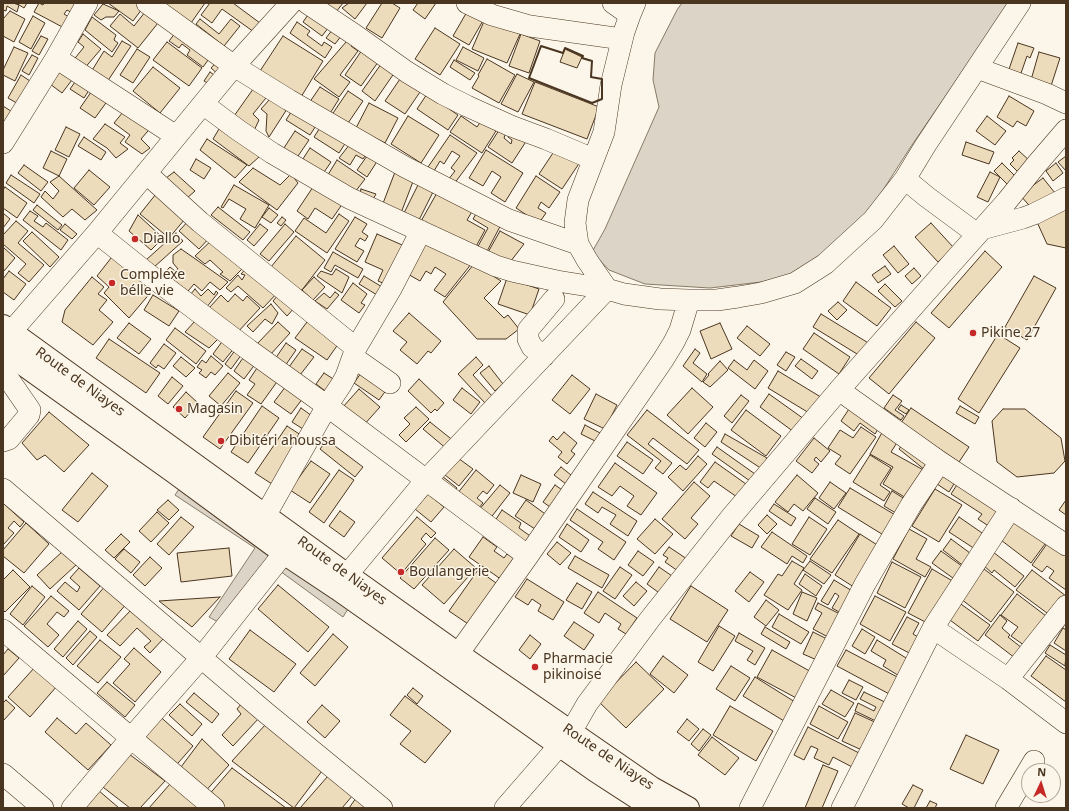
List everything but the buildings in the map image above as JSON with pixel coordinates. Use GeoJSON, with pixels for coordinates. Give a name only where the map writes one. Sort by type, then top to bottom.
{"type":"FeatureCollection","features":[{"type":"Feature","properties":{"kind":"main road","name":"Route de Niayes"},"geometry":{"type":"LineString","coordinates":[[5,337],[265,516],[458,654],[565,738],[596,771],[653,808]]}},
{"type":"Feature","properties":{"kind":"main road","name":"Route de Niayes"},"geometry":{"type":"LineString","coordinates":[[5,337],[174,472],[284,553],[565,738],[688,808]]}},
{"type":"Feature","properties":{"kind":"street"},"geometry":{"type":"LineString","coordinates":[[3,143],[56,58],[87,3]]}},
{"type":"Feature","properties":{"kind":"street"},"geometry":{"type":"LineString","coordinates":[[147,3],[234,66],[405,167],[509,220],[578,244]]}},
{"type":"Feature","properties":{"kind":"street"},"geometry":{"type":"LineString","coordinates":[[5,337],[97,233],[234,66],[291,3]]}},
{"type":"Feature","properties":{"kind":"street"},"geometry":{"type":"LineString","coordinates":[[306,3],[355,35],[407,72],[443,94],[511,126],[546,139],[593,160]]}},
{"type":"Feature","properties":{"kind":"street"},"geometry":{"type":"LineString","coordinates":[[467,3],[492,15],[530,26],[622,39]]}},
{"type":"Feature","properties":{"kind":"street"},"geometry":{"type":"LineString","coordinates":[[204,104],[272,154],[305,173],[350,198],[483,260],[512,271],[557,281],[607,289],[624,294],[689,300],[717,300],[761,293],[795,283],[824,264],[874,220],[905,179],[925,146],[1020,3]]}},
{"type":"Feature","properties":{"kind":"street"},"geometry":{"type":"LineString","coordinates":[[607,289],[578,244],[575,223],[578,200],[604,132],[612,84],[622,39],[626,7]]}},
{"type":"Feature","properties":{"kind":"street"},"geometry":{"type":"LineString","coordinates":[[56,58],[176,136]]}},
{"type":"Feature","properties":{"kind":"street"},"geometry":{"type":"LineString","coordinates":[[977,68],[1047,94],[1066,103]]}},
{"type":"Feature","properties":{"kind":"street"},"geometry":{"type":"LineString","coordinates":[[505,808],[565,738],[587,704],[650,619],[732,516],[839,390],[980,231],[1066,130]]}},
{"type":"Feature","properties":{"kind":"street"},"geometry":{"type":"LineString","coordinates":[[146,173],[200,222],[390,383]]}},
{"type":"Feature","properties":{"kind":"street"},"geometry":{"type":"LineString","coordinates":[[905,179],[927,197],[980,231],[1034,214],[1066,198]]}},
{"type":"Feature","properties":{"kind":"street"},"geometry":{"type":"LineString","coordinates":[[265,516],[327,406],[342,385],[354,352],[391,289],[421,231]]}},
{"type":"Feature","properties":{"kind":"street"},"geometry":{"type":"LineString","coordinates":[[97,233],[152,277],[249,350],[327,406],[528,556]]}},
{"type":"Feature","properties":{"kind":"street"},"geometry":{"type":"LineString","coordinates":[[347,575],[426,480],[607,289]]}},
{"type":"Feature","properties":{"kind":"street"},"geometry":{"type":"LineString","coordinates":[[544,356],[532,347],[528,339],[528,330],[554,299]]}},
{"type":"Feature","properties":{"kind":"street"},"geometry":{"type":"LineString","coordinates":[[458,654],[664,360],[680,330],[689,300]]}},
{"type":"Feature","properties":{"kind":"street"},"geometry":{"type":"LineString","coordinates":[[3,370],[30,410],[29,414],[9,439],[3,441]]}},
{"type":"Feature","properties":{"kind":"street"},"geometry":{"type":"LineString","coordinates":[[839,390],[940,462],[1066,545]]}},
{"type":"Feature","properties":{"kind":"street"},"geometry":{"type":"LineString","coordinates":[[750,808],[865,584],[911,505],[940,462]]}},
{"type":"Feature","properties":{"kind":"street"},"geometry":{"type":"LineString","coordinates":[[3,489],[305,746],[382,808]]}},
{"type":"Feature","properties":{"kind":"street"},"geometry":{"type":"LineString","coordinates":[[842,808],[933,628],[1011,508]]}},
{"type":"Feature","properties":{"kind":"street"},"geometry":{"type":"LineString","coordinates":[[72,808],[201,658],[284,553]]}},
{"type":"Feature","properties":{"kind":"street"},"geometry":{"type":"LineString","coordinates":[[1008,679],[1066,606]]}},
{"type":"Feature","properties":{"kind":"street"},"geometry":{"type":"LineString","coordinates":[[933,628],[1008,679],[1066,723]]}},
{"type":"Feature","properties":{"kind":"street"},"geometry":{"type":"LineString","coordinates":[[3,630],[214,808]]}},
{"type":"Feature","properties":{"kind":"street"},"geometry":{"type":"LineString","coordinates":[[1006,808],[1034,761]]}},
{"type":"Feature","properties":{"kind":"street"},"geometry":{"type":"LineString","coordinates":[[3,774],[43,808]]}},
{"type":"Feature","properties":{"kind":"shaded area"},"geometry":{"type":"Polygon","coordinates":[[[682,3],[1009,3],[910,148],[874,204],[840,241],[793,275],[761,282],[710,288],[645,284],[609,270],[592,252],[605,229],[659,107],[653,80],[655,53],[682,3]]]}},
{"type":"Feature","properties":{"kind":"shaded area"},"geometry":{"type":"Polygon","coordinates":[[[198,460],[365,582],[343,617],[280,571],[227,627],[209,617],[255,548],[175,495],[198,460]]]}},
{"type":"Feature","properties":{"kind":"wall"},"geometry":{"type":"LineString","coordinates":[[541,46],[563,53],[565,48],[583,56],[582,58],[592,61],[591,77],[602,79],[602,99],[592,103],[529,78],[541,46]]}},
{"type":"Feature","properties":{"kind":"place","name":"Diallo"},"geometry":{"type":"Point","coordinates":[135,239]}},
{"type":"Feature","properties":{"kind":"place","name":"Complexe bélle vie"},"geometry":{"type":"Point","coordinates":[112,283]}},
{"type":"Feature","properties":{"kind":"place","name":"Pikine 27"},"geometry":{"type":"Point","coordinates":[973,333]}},
{"type":"Feature","properties":{"kind":"place","name":"Magasin"},"geometry":{"type":"Point","coordinates":[179,409]}},
{"type":"Feature","properties":{"kind":"place","name":"Dibitéri ahoussa"},"geometry":{"type":"Point","coordinates":[221,441]}},
{"type":"Feature","properties":{"kind":"place","name":"Boulangerie"},"geometry":{"type":"Point","coordinates":[401,572]}},
{"type":"Feature","properties":{"kind":"place","name":"Pharmacie pikinoise"},"geometry":{"type":"Point","coordinates":[535,667]}}]}
